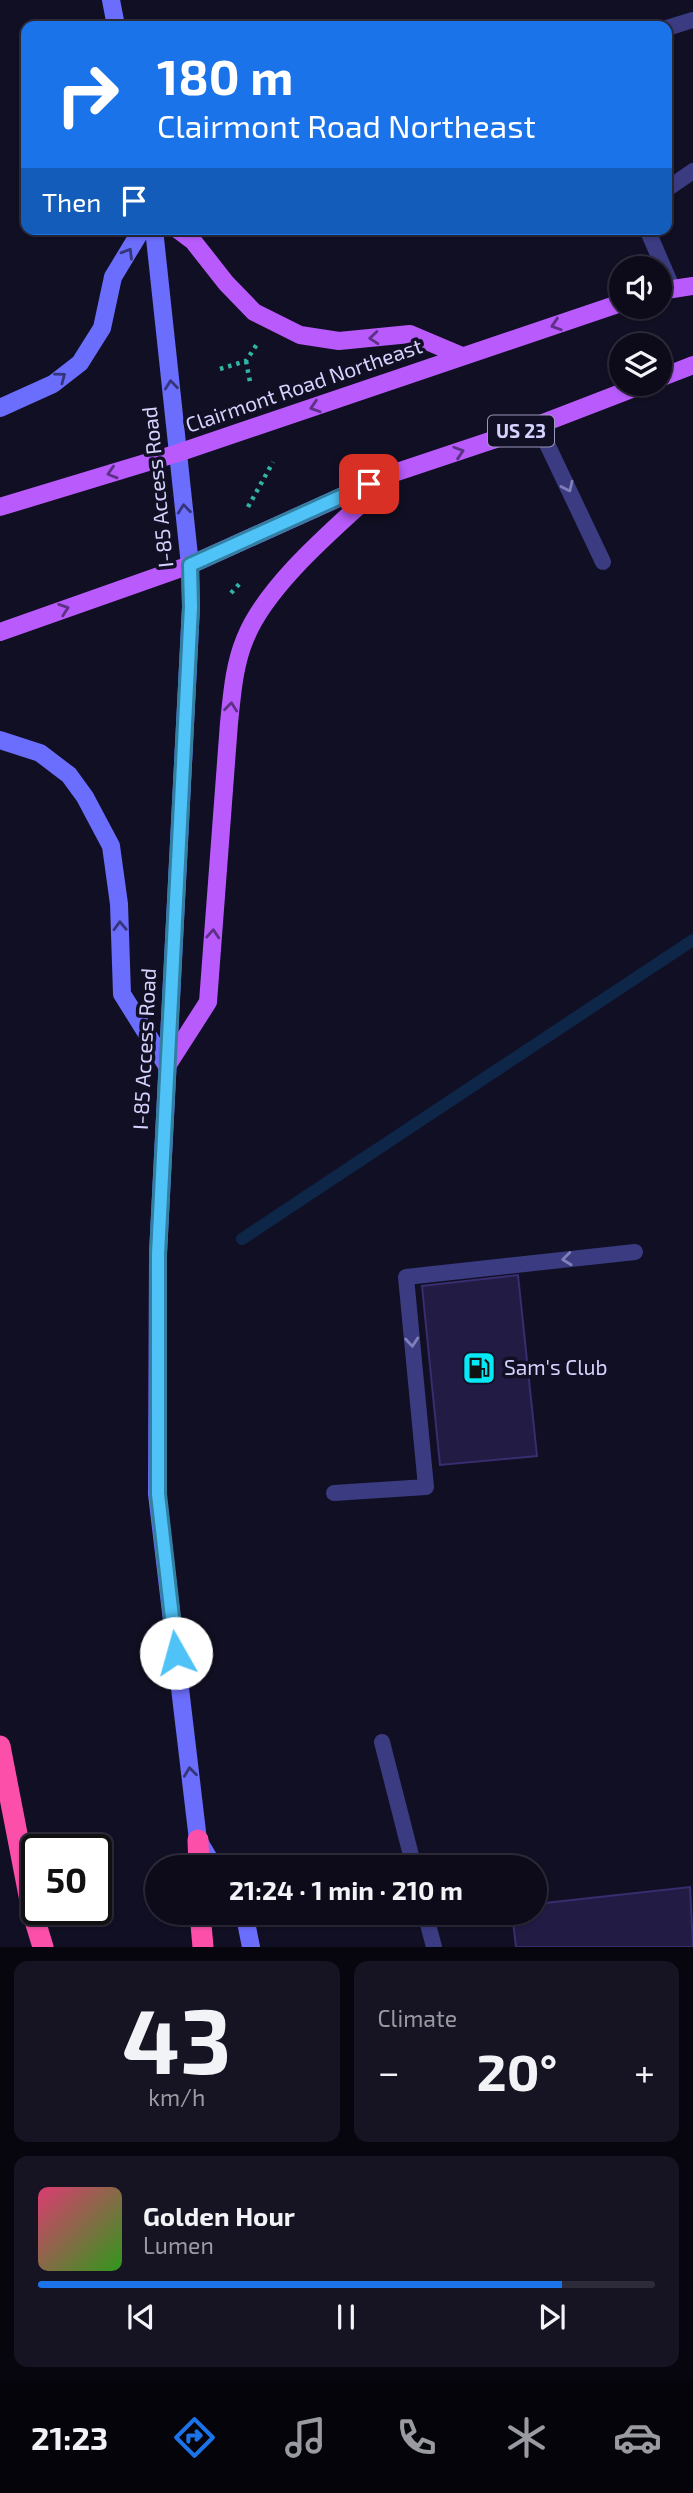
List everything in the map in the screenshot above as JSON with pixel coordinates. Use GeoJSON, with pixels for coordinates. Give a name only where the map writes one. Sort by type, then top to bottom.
{"type":"FeatureCollection","features":[{"type":"Feature","properties":{"kind":"highway"},"geometry":{"type":"LineString","coordinates":[[0,1745],[32,1911],[43,1947]]}},
{"type":"Feature","properties":{"kind":"highway"},"geometry":{"type":"LineString","coordinates":[[198,1840],[199,1855]]}},
{"type":"Feature","properties":{"kind":"highway"},"geometry":{"type":"LineString","coordinates":[[202,1925],[203,1947]]}},
{"type":"Feature","properties":{"kind":"main road"},"geometry":{"type":"LineString","coordinates":[[111,0],[116,21]]}},
{"type":"Feature","properties":{"kind":"main road"},"geometry":{"type":"LineString","coordinates":[[0,408],[52,384],[80,363],[102,327],[113,277],[138,235]]}},
{"type":"Feature","properties":{"kind":"main road","name":"I-85 Access Road"},"geometry":{"type":"LineString","coordinates":[[155,235],[190,565],[191,607],[158,1254],[158,1494],[198,1840],[207,1855]]}},
{"type":"Feature","properties":{"kind":"main road"},"geometry":{"type":"LineString","coordinates":[[185,235],[254,312],[300,335],[339,341],[410,334],[462,356]]}},
{"type":"Feature","properties":{"kind":"main road"},"geometry":{"type":"LineString","coordinates":[[672,288],[693,286]]}},
{"type":"Feature","properties":{"kind":"main road","name":"Clairmont Road Northeast"},"geometry":{"type":"LineString","coordinates":[[0,507],[178,453],[609,307]]}},
{"type":"Feature","properties":{"kind":"main road"},"geometry":{"type":"LineString","coordinates":[[672,373],[693,365]]}},
{"type":"Feature","properties":{"kind":"main road","name":"US 23"},"geometry":{"type":"LineString","coordinates":[[0,632],[190,565],[394,473],[538,425],[613,396]]}},
{"type":"Feature","properties":{"kind":"main road"},"geometry":{"type":"LineString","coordinates":[[0,740],[40,753],[69,775],[85,797],[111,846],[120,904],[122,995],[167,1066],[208,1002],[230,711],[245,639],[261,609],[298,564],[394,473]]}},
{"type":"Feature","properties":{"kind":"main road"},"geometry":{"type":"LineString","coordinates":[[247,1925],[251,1947]]}},
{"type":"Feature","properties":{"kind":"lane"},"geometry":{"type":"LineString","coordinates":[[672,26],[693,20]]}},
{"type":"Feature","properties":{"kind":"lane"},"geometry":{"type":"LineString","coordinates":[[672,185],[693,171]]}},
{"type":"Feature","properties":{"kind":"lane"},"geometry":{"type":"LineString","coordinates":[[649,235],[656,256]]}},
{"type":"Feature","properties":{"kind":"lane"},"geometry":{"type":"LineString","coordinates":[[538,425],[603,562]]}},
{"type":"Feature","properties":{"kind":"lane"},"geometry":{"type":"LineString","coordinates":[[334,1493],[426,1487],[406,1277],[635,1252]]}},
{"type":"Feature","properties":{"kind":"lane"},"geometry":{"type":"LineString","coordinates":[[382,1741],[411,1855]]}},
{"type":"Feature","properties":{"kind":"lane"},"geometry":{"type":"LineString","coordinates":[[428,1925],[434,1947]]}},
{"type":"Feature","properties":{"kind":"path"},"geometry":{"type":"LineString","coordinates":[[220,369],[246,361],[260,341]]}},
{"type":"Feature","properties":{"kind":"path"},"geometry":{"type":"LineString","coordinates":[[246,361],[250,382]]}},
{"type":"Feature","properties":{"kind":"path"},"geometry":{"type":"LineString","coordinates":[[243,516],[273,462]]}},
{"type":"Feature","properties":{"kind":"building","name":"Sam's Club"},"geometry":{"type":"Polygon","coordinates":[[[518,1275],[537,1456],[440,1465],[422,1286],[518,1275]]]}},
{"type":"Feature","properties":{"kind":"building"},"geometry":{"type":"Polygon","coordinates":[[[690,1887],[693,1947],[516,1947],[513,1925],[547,1925],[547,1903],[690,1887]]]}},
{"type":"Feature","properties":{"kind":"waterway"},"geometry":{"type":"LineString","coordinates":[[242,1239],[693,940]]}},
{"type":"Feature","properties":{"kind":"place","name":"Sam's Club"},"geometry":{"type":"Point","coordinates":[479,1368]}},
{"type":"Feature","properties":{"kind":"route"},"geometry":{"type":"LineString","coordinates":[[176,1653],[158,1494],[158,1254],[191,607],[190,565],[369,484]]}}]}
